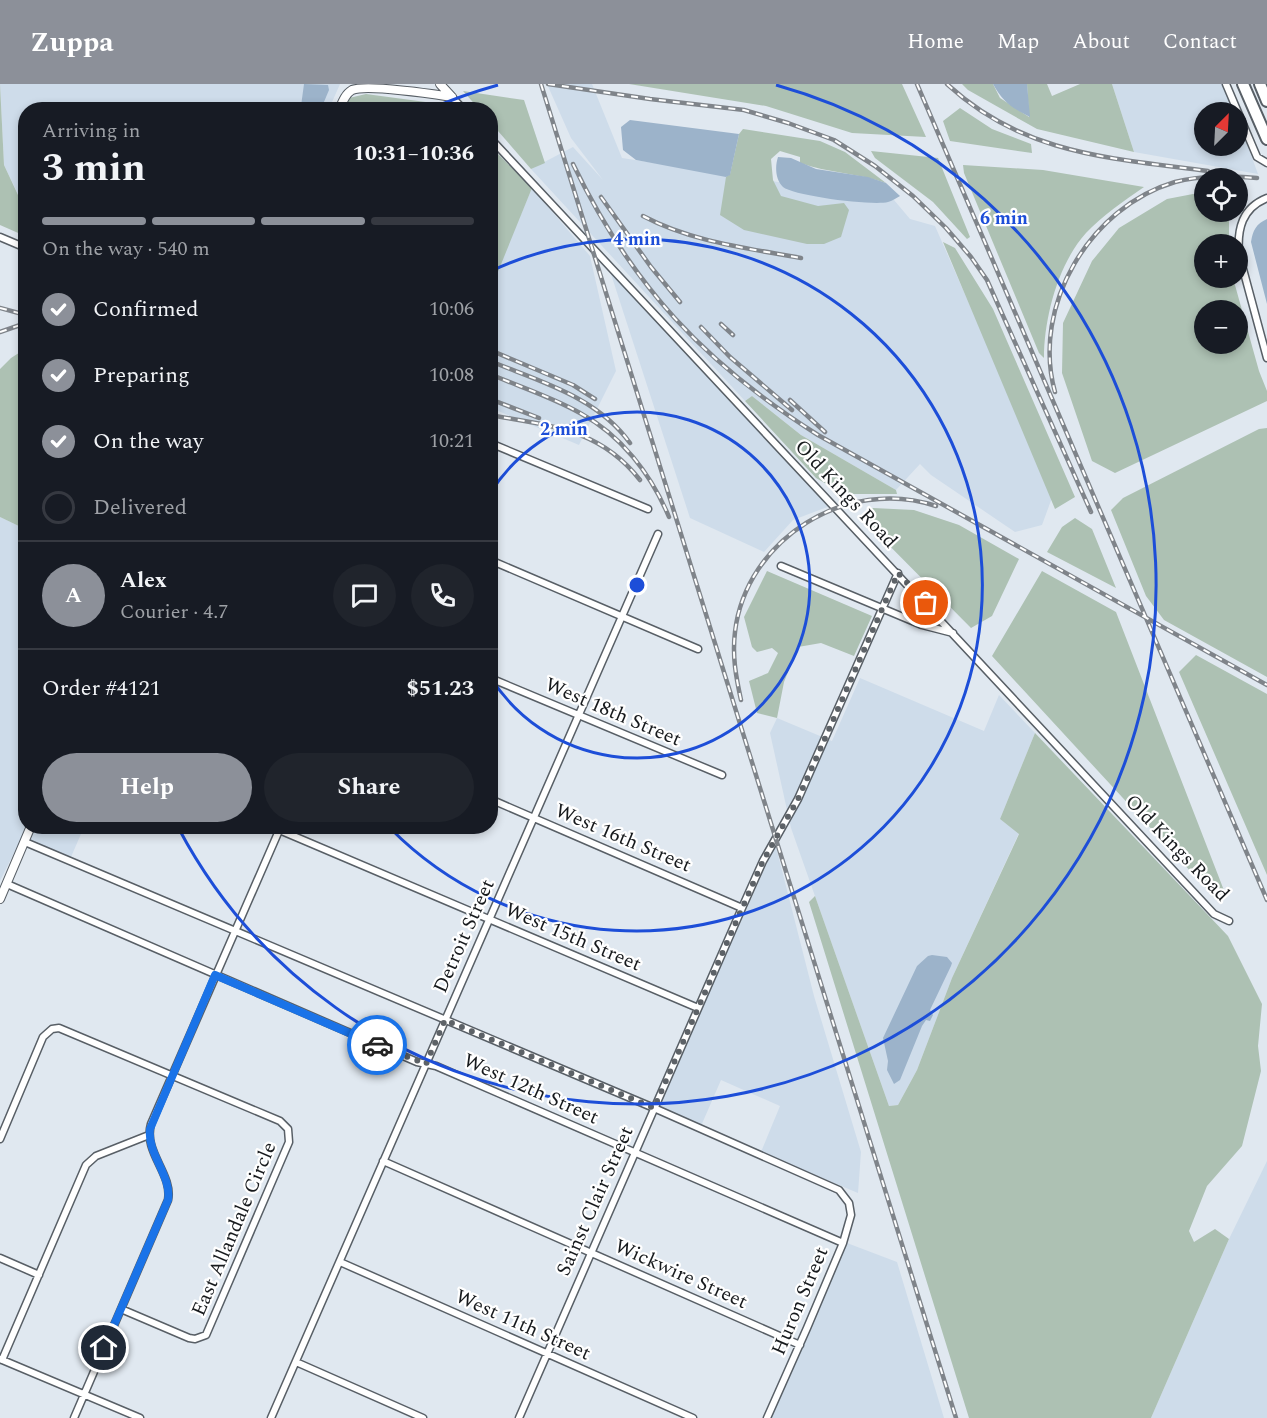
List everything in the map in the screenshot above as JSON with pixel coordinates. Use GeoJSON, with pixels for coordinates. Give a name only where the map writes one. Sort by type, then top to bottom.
{"type":"FeatureCollection","features":[{"type":"Feature","properties":{"kind":"highway"},"geometry":{"type":"LineString","coordinates":[[1243,84],[1267,139]]}},
{"type":"Feature","properties":{"kind":"highway"},"geometry":{"type":"LineString","coordinates":[[1260,84],[1267,101]]}},
{"type":"Feature","properties":{"kind":"street"},"geometry":{"type":"LineString","coordinates":[[440,84],[457,102]]}},
{"type":"Feature","properties":{"kind":"street"},"geometry":{"type":"LineString","coordinates":[[1226,84],[1257,157],[1267,163]]}},
{"type":"Feature","properties":{"kind":"street"},"geometry":{"type":"LineString","coordinates":[[342,102],[351,90],[361,86],[452,96]]}},
{"type":"Feature","properties":{"kind":"street","name":"Old Kings Road"},"geometry":{"type":"LineString","coordinates":[[498,147],[1214,914],[1229,921]]}},
{"type":"Feature","properties":{"kind":"street"},"geometry":{"type":"LineString","coordinates":[[1267,198],[1246,212],[1240,223],[1238,236],[1239,254],[1267,358]]}},
{"type":"Feature","properties":{"kind":"street"},"geometry":{"type":"LineString","coordinates":[[0,237],[18,245]]}},
{"type":"Feature","properties":{"kind":"street"},"geometry":{"type":"LineString","coordinates":[[498,446],[648,509]]}},
{"type":"Feature","properties":{"kind":"street","name":"Detroit Street"},"geometry":{"type":"LineString","coordinates":[[271,1418],[658,534]]}},
{"type":"Feature","properties":{"kind":"street"},"geometry":{"type":"LineString","coordinates":[[498,563],[698,649]]}},
{"type":"Feature","properties":{"kind":"street"},"geometry":{"type":"LineString","coordinates":[[781,566],[922,625],[953,633]]}},
{"type":"Feature","properties":{"kind":"street","name":"Sainst Clair Street"},"geometry":{"type":"LineString","coordinates":[[519,1418],[763,861],[798,799],[898,573]]}},
{"type":"Feature","properties":{"kind":"street","name":"West 18th Street"},"geometry":{"type":"LineString","coordinates":[[498,681],[722,775]]}},
{"type":"Feature","properties":{"kind":"street","name":"West 16th Street"},"geometry":{"type":"LineString","coordinates":[[498,802],[742,908]]}},
{"type":"Feature","properties":{"kind":"street"},"geometry":{"type":"LineString","coordinates":[[1,895],[28,834]]}},
{"type":"Feature","properties":{"kind":"street"},"geometry":{"type":"LineString","coordinates":[[74,1418],[169,1194],[153,1152],[149,1135],[151,1124],[277,834]]}},
{"type":"Feature","properties":{"kind":"street","name":"West 15th Street"},"geometry":{"type":"LineString","coordinates":[[294,834],[698,1008]]}},
{"type":"Feature","properties":{"kind":"street","name":"West 12th Street"},"geometry":{"type":"LineString","coordinates":[[25,842],[654,1108],[832,1185],[845,1196]]}},
{"type":"Feature","properties":{"kind":"street","name":"West 12th Street"},"geometry":{"type":"LineString","coordinates":[[6,884],[215,975],[426,1064],[436,1066],[843,1243]]}},
{"type":"Feature","properties":{"kind":"street"},"geometry":{"type":"LineString","coordinates":[[0,1139],[43,1037],[52,1029],[65,1029],[172,1075]]}},
{"type":"Feature","properties":{"kind":"street","name":"East Allandale Circle"},"geometry":{"type":"LineString","coordinates":[[121,1309],[189,1338],[201,1337],[209,1329],[289,1142],[288,1129],[280,1121],[172,1075]]}},
{"type":"Feature","properties":{"kind":"street"},"geometry":{"type":"LineString","coordinates":[[140,1418],[1,1359],[90,1159],[149,1135]]}},
{"type":"Feature","properties":{"kind":"street","name":"Wickwire Street"},"geometry":{"type":"LineString","coordinates":[[384,1161],[800,1345]]}},
{"type":"Feature","properties":{"kind":"street","name":"Huron Street"},"geometry":{"type":"LineString","coordinates":[[767,1418],[843,1243],[851,1215],[845,1196]]}},
{"type":"Feature","properties":{"kind":"street"},"geometry":{"type":"LineString","coordinates":[[0,1258],[39,1275]]}},
{"type":"Feature","properties":{"kind":"street","name":"West 11th Street"},"geometry":{"type":"LineString","coordinates":[[339,1262],[693,1418]]}},
{"type":"Feature","properties":{"kind":"street"},"geometry":{"type":"LineString","coordinates":[[296,1362],[423,1418]]}},
{"type":"Feature","properties":{"kind":"shaded area"},"geometry":{"type":"Polygon","coordinates":[[[0,84],[340,84],[332,102],[18,102],[18,194],[4,165],[0,84]]]}},
{"type":"Feature","properties":{"kind":"shaded area"},"geometry":{"type":"Polygon","coordinates":[[[547,84],[592,84],[622,158],[894,200],[910,219],[935,226],[1053,495],[1042,525],[1015,532],[931,475],[920,464],[896,490],[801,435],[752,396],[745,401],[531,169],[573,147],[603,180],[571,138],[547,84]]]}},
{"type":"Feature","properties":{"kind":"shaded area"},"geometry":{"type":"Polygon","coordinates":[[[1112,84],[1224,84],[1231,102],[1194,102],[1194,156],[1248,156],[1248,147],[1258,174],[1248,172],[1248,168],[1224,168],[1134,152],[1112,84]]]}},
{"type":"Feature","properties":{"kind":"shaded area"},"geometry":{"type":"Polygon","coordinates":[[[532,188],[590,256],[616,371],[579,445],[498,411],[498,269],[532,188]]]}},
{"type":"Feature","properties":{"kind":"shaded area"},"geometry":{"type":"Polygon","coordinates":[[[610,271],[830,506],[793,520],[764,552],[690,518],[610,271]]]}},
{"type":"Feature","properties":{"kind":"shaded area"},"geometry":{"type":"Polygon","coordinates":[[[0,517],[18,526],[18,834],[24,834],[0,881],[0,517]]]}},
{"type":"Feature","properties":{"kind":"shaded area"},"geometry":{"type":"Polygon","coordinates":[[[860,678],[984,731],[999,695],[1035,733],[1000,819],[1019,833],[952,978],[917,1070],[898,1105],[889,1106],[791,828],[770,733],[777,718],[832,741],[860,678]]]}},
{"type":"Feature","properties":{"kind":"shaded area"},"geometry":{"type":"Polygon","coordinates":[[[32,834],[81,834],[71,857],[29,840],[32,834]]]}},
{"type":"Feature","properties":{"kind":"shaded area"},"geometry":{"type":"Polygon","coordinates":[[[776,847],[814,996],[861,1152],[858,1193],[761,1152],[780,1106],[721,1080],[701,1126],[658,1107],[776,847]]]}},
{"type":"Feature","properties":{"kind":"shaded area"},"geometry":{"type":"Polygon","coordinates":[[[1267,1161],[1267,1418],[1151,1418],[1229,1239],[1267,1161]]]}},
{"type":"Feature","properties":{"kind":"shaded area"},"geometry":{"type":"Polygon","coordinates":[[[847,1243],[897,1262],[944,1418],[770,1418],[847,1243]]]}},
{"type":"Feature","properties":{"kind":"green space"},"geometry":{"type":"Polygon","coordinates":[[[0,84],[4,165],[18,195],[18,233],[0,225],[0,84]]]}},
{"type":"Feature","properties":{"kind":"green space"},"geometry":{"type":"Polygon","coordinates":[[[629,84],[902,84],[926,137],[852,133],[766,106],[629,84]]]}},
{"type":"Feature","properties":{"kind":"green space"},"geometry":{"type":"Polygon","coordinates":[[[962,84],[993,84],[1000,98],[1029,117],[1027,84],[1047,84],[1052,96],[1080,84],[1112,84],[1134,152],[1037,129],[968,90],[962,84]]]}},
{"type":"Feature","properties":{"kind":"green space"},"geometry":{"type":"Polygon","coordinates":[[[463,91],[524,100],[545,163],[531,169],[498,131],[498,102],[473,102],[463,91]]]}},
{"type":"Feature","properties":{"kind":"green space"},"geometry":{"type":"Polygon","coordinates":[[[366,94],[426,102],[347,102],[349,98],[366,94]]]}},
{"type":"Feature","properties":{"kind":"green space"},"geometry":{"type":"Polygon","coordinates":[[[960,108],[992,129],[1031,144],[1032,153],[950,141],[943,121],[960,108]]]}},
{"type":"Feature","properties":{"kind":"green space"},"geometry":{"type":"Polygon","coordinates":[[[743,129],[820,141],[845,152],[886,183],[800,163],[800,157],[780,151],[771,159],[773,180],[781,196],[818,206],[844,203],[849,210],[841,237],[824,244],[807,244],[744,230],[720,215],[726,177],[730,174],[739,134],[743,129]]]}},
{"type":"Feature","properties":{"kind":"green space"},"geometry":{"type":"Polygon","coordinates":[[[871,151],[938,158],[970,237],[967,239],[933,202],[875,158],[871,151]]]}},
{"type":"Feature","properties":{"kind":"green space"},"geometry":{"type":"Polygon","coordinates":[[[498,154],[532,188],[498,272],[498,154]]]}},
{"type":"Feature","properties":{"kind":"green space"},"geometry":{"type":"Polygon","coordinates":[[[963,165],[1043,170],[1144,187],[1093,226],[1076,246],[1054,292],[1047,326],[1044,358],[1039,353],[964,173],[963,165]]]}},
{"type":"Feature","properties":{"kind":"green space"},"geometry":{"type":"Polygon","coordinates":[[[1193,194],[1194,222],[1229,222],[1229,234],[1194,234],[1194,288],[1236,288],[1239,300],[1194,300],[1194,354],[1248,354],[1248,332],[1267,391],[1267,401],[1115,473],[1092,461],[1062,373],[1063,323],[1092,261],[1119,228],[1167,199],[1193,194]]]}},
{"type":"Feature","properties":{"kind":"green space"},"geometry":{"type":"Polygon","coordinates":[[[943,242],[955,248],[993,309],[1075,497],[1055,509],[943,242]]]}},
{"type":"Feature","properties":{"kind":"green space"},"geometry":{"type":"Polygon","coordinates":[[[18,354],[18,526],[0,517],[0,369],[18,354]]]}},
{"type":"Feature","properties":{"kind":"green space"},"geometry":{"type":"Polygon","coordinates":[[[752,396],[801,435],[896,490],[897,494],[844,494],[816,478],[745,401],[752,396]]]}},
{"type":"Feature","properties":{"kind":"green space"},"geometry":{"type":"Polygon","coordinates":[[[1267,428],[1267,677],[1164,620],[1146,596],[1111,510],[1123,498],[1259,429],[1267,428]]]}},
{"type":"Feature","properties":{"kind":"green space"},"geometry":{"type":"Polygon","coordinates":[[[873,508],[914,510],[959,525],[1019,559],[992,616],[971,628],[862,518],[873,508]]]}},
{"type":"Feature","properties":{"kind":"green space"},"geometry":{"type":"Polygon","coordinates":[[[1075,518],[1092,529],[1116,588],[1047,552],[1062,527],[1075,518]]]}},
{"type":"Feature","properties":{"kind":"green space"},"geometry":{"type":"Polygon","coordinates":[[[767,571],[872,616],[854,656],[821,643],[798,647],[784,682],[777,718],[757,713],[749,681],[768,673],[778,653],[772,648],[757,652],[752,647],[744,617],[767,571]]]}},
{"type":"Feature","properties":{"kind":"green space"},"geometry":{"type":"Polygon","coordinates":[[[1042,571],[1116,612],[1225,893],[1216,899],[992,656],[1042,571]]]}},
{"type":"Feature","properties":{"kind":"green space"},"geometry":{"type":"Polygon","coordinates":[[[1196,655],[1267,694],[1267,875],[1179,672],[1196,655]]]}},
{"type":"Feature","properties":{"kind":"green space"},"geometry":{"type":"Polygon","coordinates":[[[1035,733],[1228,936],[1262,1004],[1258,1046],[1261,1071],[1242,1146],[1207,1186],[1189,1231],[1194,1242],[1215,1229],[1229,1239],[1151,1418],[969,1418],[809,902],[815,896],[889,1106],[898,1105],[917,1070],[952,978],[1019,834],[1000,819],[1035,733]]]}},
{"type":"Feature","properties":{"kind":"water"},"geometry":{"type":"Polygon","coordinates":[[[304,84],[328,85],[329,90],[324,102],[302,102],[304,84]]]}},
{"type":"Feature","properties":{"kind":"water"},"geometry":{"type":"Polygon","coordinates":[[[993,84],[1027,84],[1030,117],[1008,104],[993,84]]]}},
{"type":"Feature","properties":{"kind":"water"},"geometry":{"type":"Polygon","coordinates":[[[630,120],[739,134],[730,175],[726,177],[636,160],[623,150],[621,127],[630,120]]]}},
{"type":"Feature","properties":{"kind":"water"},"geometry":{"type":"Polygon","coordinates":[[[778,157],[791,158],[816,169],[868,177],[886,183],[900,196],[888,202],[867,203],[802,194],[783,187],[778,180],[776,168],[778,157]]]}},
{"type":"Feature","properties":{"kind":"water"},"geometry":{"type":"Polygon","coordinates":[[[1267,219],[1267,304],[1251,242],[1256,228],[1267,219]]]}},
{"type":"Feature","properties":{"kind":"water"},"geometry":{"type":"Polygon","coordinates":[[[932,955],[947,957],[952,963],[930,1010],[933,1015],[930,1021],[926,1020],[922,1026],[900,1080],[894,1084],[887,1070],[888,1061],[883,1038],[917,966],[932,955]]]}},
{"type":"Feature","properties":{"kind":"railway"},"geometry":{"type":"LineString","coordinates":[[541,84],[956,1418]]}},
{"type":"Feature","properties":{"kind":"railway"},"geometry":{"type":"LineString","coordinates":[[548,84],[744,110],[834,140],[875,166],[913,196],[946,228],[987,280],[1091,512]]}},
{"type":"Feature","properties":{"kind":"railway"},"geometry":{"type":"LineString","coordinates":[[917,84],[1267,900]]}},
{"type":"Feature","properties":{"kind":"railway"},"geometry":{"type":"LineString","coordinates":[[947,84],[976,108],[1006,126],[1038,139],[1103,156],[1194,169]]}},
{"type":"Feature","properties":{"kind":"railway"},"geometry":{"type":"LineString","coordinates":[[573,164],[620,248],[646,284],[706,350],[777,408],[818,435],[1267,685]]}},
{"type":"Feature","properties":{"kind":"railway"},"geometry":{"type":"LineString","coordinates":[[1055,392],[1050,359],[1052,326],[1060,294],[1074,264],[1093,237],[1117,213],[1144,195],[1175,182],[1195,178],[1257,178]]}},
{"type":"Feature","properties":{"kind":"railway"},"geometry":{"type":"LineString","coordinates":[[601,197],[651,267],[680,302]]}},
{"type":"Feature","properties":{"kind":"railway"},"geometry":{"type":"LineString","coordinates":[[643,216],[700,238],[801,258]]}},
{"type":"Feature","properties":{"kind":"railway"},"geometry":{"type":"LineString","coordinates":[[0,308],[18,313]]}},
{"type":"Feature","properties":{"kind":"railway"},"geometry":{"type":"LineString","coordinates":[[721,324],[733,335]]}},
{"type":"Feature","properties":{"kind":"railway"},"geometry":{"type":"LineString","coordinates":[[0,332],[18,326]]}},
{"type":"Feature","properties":{"kind":"railway"},"geometry":{"type":"LineString","coordinates":[[701,327],[730,357],[792,410]]}},
{"type":"Feature","properties":{"kind":"railway"},"geometry":{"type":"LineString","coordinates":[[498,353],[573,385],[595,399]]}},
{"type":"Feature","properties":{"kind":"railway"},"geometry":{"type":"LineString","coordinates":[[498,364],[585,402],[617,427],[630,443]]}},
{"type":"Feature","properties":{"kind":"railway"},"geometry":{"type":"LineString","coordinates":[[498,377],[569,407],[609,432],[644,471],[669,517]]}},
{"type":"Feature","properties":{"kind":"railway"},"geometry":{"type":"LineString","coordinates":[[790,400],[825,432]]}},
{"type":"Feature","properties":{"kind":"railway"},"geometry":{"type":"LineString","coordinates":[[498,402],[539,418]]}},
{"type":"Feature","properties":{"kind":"railway"},"geometry":{"type":"LineString","coordinates":[[498,416],[533,422],[590,439],[608,449],[640,480]]}},
{"type":"Feature","properties":{"kind":"railway"},"geometry":{"type":"LineString","coordinates":[[741,700],[734,650],[735,632],[743,599],[759,569],[780,543],[806,523],[836,508],[869,500],[902,499],[936,506]]}},
{"type":"Feature","properties":{"kind":"way so far"},"geometry":{"type":"LineString","coordinates":[[377,1045],[426,1064],[445,1020],[654,1108],[763,861],[798,799],[898,573],[926,603]]}},
{"type":"Feature","properties":{"kind":"route"},"geometry":{"type":"LineString","coordinates":[[104,1348],[168,1200],[168,1186],[153,1152],[149,1135],[151,1124],[215,975],[377,1045]]}}]}
